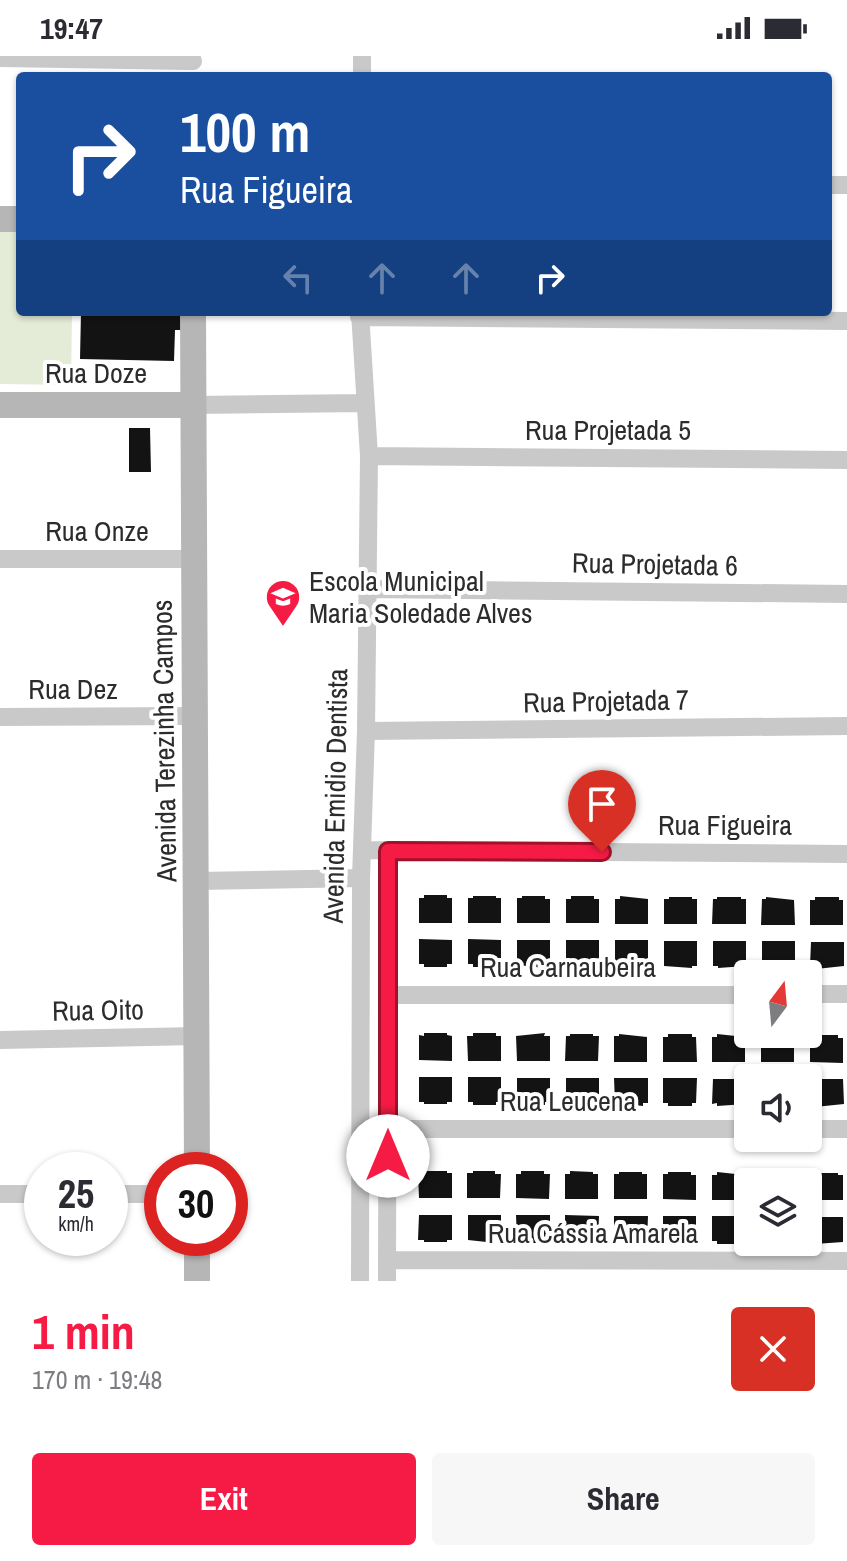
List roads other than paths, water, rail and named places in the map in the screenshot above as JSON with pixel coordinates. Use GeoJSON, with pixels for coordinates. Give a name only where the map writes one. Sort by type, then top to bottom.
{"type":"FeatureCollection","features":[{"type":"Feature","properties":{"kind":"street"},"geometry":{"type":"LineString","coordinates":[[0,58],[193,64]]}},
{"type":"Feature","properties":{"kind":"street","name":"Avenida Terezinha Campos"},"geometry":{"type":"LineString","coordinates":[[193,316],[197,1152]]}},
{"type":"Feature","properties":{"kind":"street","name":"Avenida Emidio Dentista"},"geometry":{"type":"LineString","coordinates":[[360,316],[369,456],[361,878],[360,1281]]}},
{"type":"Feature","properties":{"kind":"street"},"geometry":{"type":"LineString","coordinates":[[499,316],[847,321]]}},
{"type":"Feature","properties":{"kind":"street"},"geometry":{"type":"LineString","coordinates":[[193,405],[365,403]]}},
{"type":"Feature","properties":{"kind":"street","name":"Rua Doze"},"geometry":{"type":"LineString","coordinates":[[0,405],[193,405]]}},
{"type":"Feature","properties":{"kind":"street","name":"Rua Projetada 5"},"geometry":{"type":"LineString","coordinates":[[369,456],[847,460]]}},
{"type":"Feature","properties":{"kind":"street","name":"Rua Onze"},"geometry":{"type":"LineString","coordinates":[[0,559],[194,559]]}},
{"type":"Feature","properties":{"kind":"street","name":"Rua Projetada 6"},"geometry":{"type":"LineString","coordinates":[[366,589],[847,594]]}},
{"type":"Feature","properties":{"kind":"street","name":"Rua Dez"},"geometry":{"type":"LineString","coordinates":[[0,717],[194,716]]}},
{"type":"Feature","properties":{"kind":"street","name":"Rua Projetada 7"},"geometry":{"type":"LineString","coordinates":[[366,731],[847,726]]}},
{"type":"Feature","properties":{"kind":"street","name":"Rua Figueira"},"geometry":{"type":"LineString","coordinates":[[362,850],[847,854]]}},
{"type":"Feature","properties":{"kind":"street","name":"Avenida Emidio Dentista"},"geometry":{"type":"LineString","coordinates":[[387,1281],[388,851]]}},
{"type":"Feature","properties":{"kind":"street"},"geometry":{"type":"LineString","coordinates":[[198,881],[361,878]]}},
{"type":"Feature","properties":{"kind":"street"},"geometry":{"type":"LineString","coordinates":[[822,994],[847,994]]}},
{"type":"Feature","properties":{"kind":"street","name":"Rua Carnaubeira"},"geometry":{"type":"LineString","coordinates":[[387,995],[734,995]]}},
{"type":"Feature","properties":{"kind":"street","name":"Rua Oito"},"geometry":{"type":"LineString","coordinates":[[0,1040],[198,1036]]}},
{"type":"Feature","properties":{"kind":"street","name":"Rua Leucena"},"geometry":{"type":"LineString","coordinates":[[388,1129],[734,1129]]}},
{"type":"Feature","properties":{"kind":"street"},"geometry":{"type":"LineString","coordinates":[[822,1129],[847,1129]]}},
{"type":"Feature","properties":{"kind":"street"},"geometry":{"type":"LineString","coordinates":[[0,1194],[24,1194]]}},
{"type":"Feature","properties":{"kind":"street"},"geometry":{"type":"LineString","coordinates":[[197,1256],[197,1281]]}},
{"type":"Feature","properties":{"kind":"street","name":"Rua Cássia Amarela"},"geometry":{"type":"LineString","coordinates":[[387,1260],[847,1261]]}},
{"type":"Feature","properties":{"kind":"place","name":"Escola Municipal Maria Soledade Alves"},"geometry":{"type":"Point","coordinates":[283,628]}}]}
